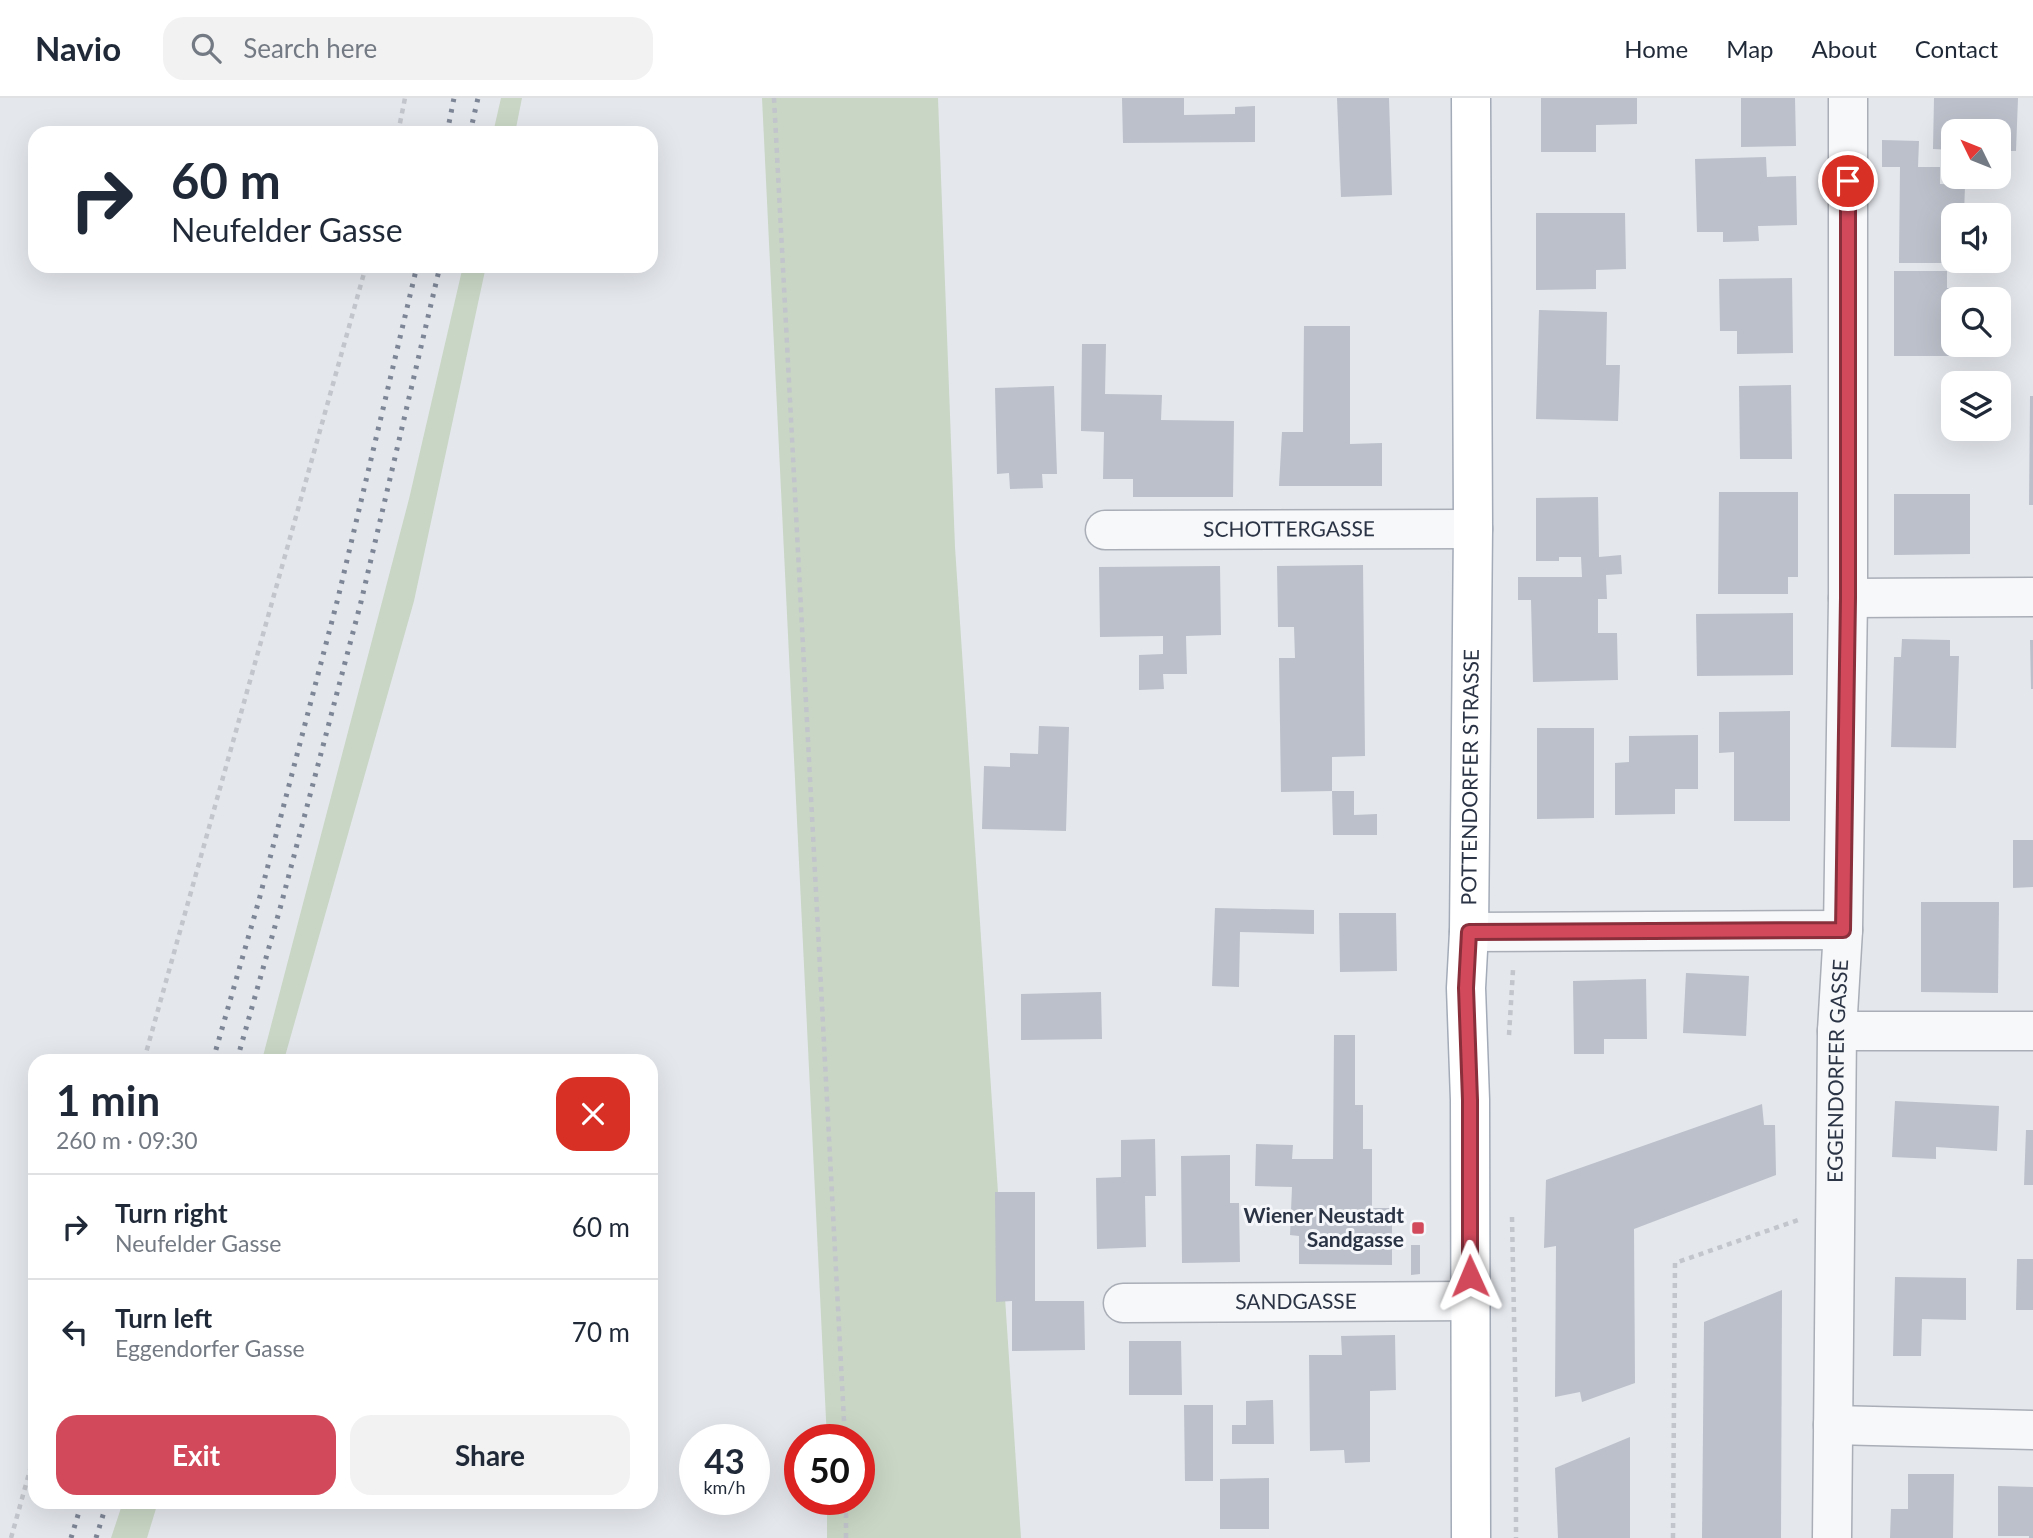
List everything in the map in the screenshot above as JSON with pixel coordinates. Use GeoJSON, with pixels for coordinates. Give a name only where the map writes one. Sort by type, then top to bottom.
{"type":"FeatureCollection","features":[{"type":"Feature","properties":{"kind":"main road","name":"POTTENDORFER STRASSE"},"geometry":{"type":"LineString","coordinates":[[1471,98],[1473,529],[1469,932],[1466,988],[1470,1100],[1471,1538]]}},
{"type":"Feature","properties":{"kind":"street","name":"EGGENDORFER GASSE"},"geometry":{"type":"LineString","coordinates":[[1832,1538],[1837,1031],[1843,930],[1848,598],[1848,98]]}},
{"type":"Feature","properties":{"kind":"street","name":"SCHOTTERGASSE"},"geometry":{"type":"LineString","coordinates":[[1105,530],[1473,529]]}},
{"type":"Feature","properties":{"kind":"street"},"geometry":{"type":"LineString","coordinates":[[1848,598],[2033,597]]}},
{"type":"Feature","properties":{"kind":"street"},"geometry":{"type":"LineString","coordinates":[[1469,932],[1843,930]]}},
{"type":"Feature","properties":{"kind":"street"},"geometry":{"type":"LineString","coordinates":[[1837,1031],[2033,1031]]}},
{"type":"Feature","properties":{"kind":"street","name":"SANDGASSE"},"geometry":{"type":"LineString","coordinates":[[1123,1303],[1471,1301]]}},
{"type":"Feature","properties":{"kind":"street"},"geometry":{"type":"LineString","coordinates":[[1833,1425],[2033,1430]]}},
{"type":"Feature","properties":{"kind":"path"},"geometry":{"type":"LineString","coordinates":[[399,126],[405,98]]}},
{"type":"Feature","properties":{"kind":"path"},"geometry":{"type":"LineString","coordinates":[[774,98],[844,1424]]}},
{"type":"Feature","properties":{"kind":"path"},"geometry":{"type":"LineString","coordinates":[[146,1054],[364,273]]}},
{"type":"Feature","properties":{"kind":"path"},"geometry":{"type":"LineString","coordinates":[[1673,1538],[1675,1263],[1805,1217]]}},
{"type":"Feature","properties":{"kind":"path"},"geometry":{"type":"LineString","coordinates":[[11,1538],[28,1477]]}},
{"type":"Feature","properties":{"kind":"path"},"geometry":{"type":"LineString","coordinates":[[846,1515],[846,1538]]}},
{"type":"Feature","properties":{"kind":"green space"},"geometry":{"type":"Polygon","coordinates":[[[501,98],[522,98],[516,126],[495,126],[501,98]]]}},
{"type":"Feature","properties":{"kind":"green space"},"geometry":{"type":"Polygon","coordinates":[[[762,98],[938,98],[955,547],[1021,1538],[827,1538],[827,1515],[875,1515],[875,1424],[826,1424],[762,98]]]}},
{"type":"Feature","properties":{"kind":"green space"},"geometry":{"type":"Polygon","coordinates":[[[461,273],[484,273],[414,601],[286,1054],[264,1054],[409,499],[461,273]]]}},
{"type":"Feature","properties":{"kind":"green space"},"geometry":{"type":"Polygon","coordinates":[[[121,1509],[156,1509],[147,1538],[111,1538],[121,1509]]]}},
{"type":"Feature","properties":{"kind":"building"},"geometry":{"type":"Polygon","coordinates":[[[1122,98],[1184,98],[1184,115],[1235,114],[1235,107],[1255,106],[1255,142],[1123,143],[1122,98]]]}},
{"type":"Feature","properties":{"kind":"building"},"geometry":{"type":"Polygon","coordinates":[[[1337,98],[1389,98],[1392,195],[1341,197],[1337,98]]]}},
{"type":"Feature","properties":{"kind":"building"},"geometry":{"type":"Polygon","coordinates":[[[1541,98],[1637,98],[1637,124],[1596,125],[1596,152],[1541,152],[1541,98]]]}},
{"type":"Feature","properties":{"kind":"building"},"geometry":{"type":"Polygon","coordinates":[[[1741,98],[1795,98],[1796,146],[1741,147],[1741,98]]]}},
{"type":"Feature","properties":{"kind":"building"},"geometry":{"type":"Polygon","coordinates":[[[1934,98],[2018,98],[2016,151],[2011,151],[2011,119],[1941,119],[1941,149],[1933,149],[1934,98]]]}},
{"type":"Feature","properties":{"kind":"building"},"geometry":{"type":"Polygon","coordinates":[[[1882,140],[1919,141],[1918,167],[1940,167],[1941,189],[1965,189],[1964,203],[1941,203],[1941,263],[1899,263],[1900,167],[1882,167],[1882,140]]]}},
{"type":"Feature","properties":{"kind":"building"},"geometry":{"type":"Polygon","coordinates":[[[1766,157],[1767,177],[1796,176],[1797,225],[1758,226],[1759,241],[1723,242],[1723,232],[1697,232],[1695,159],[1766,157]]]}},
{"type":"Feature","properties":{"kind":"building"},"geometry":{"type":"Polygon","coordinates":[[[1536,213],[1625,213],[1626,269],[1596,270],[1596,289],[1536,290],[1536,213]]]}},
{"type":"Feature","properties":{"kind":"building"},"geometry":{"type":"Polygon","coordinates":[[[1894,271],[1947,273],[1947,287],[1941,287],[1941,356],[1894,356],[1894,271]]]}},
{"type":"Feature","properties":{"kind":"building"},"geometry":{"type":"Polygon","coordinates":[[[1792,278],[1793,353],[1737,354],[1737,331],[1720,331],[1719,279],[1792,278]]]}},
{"type":"Feature","properties":{"kind":"building"},"geometry":{"type":"Polygon","coordinates":[[[1539,310],[1607,312],[1606,365],[1620,365],[1618,421],[1536,419],[1539,310]]]}},
{"type":"Feature","properties":{"kind":"building"},"geometry":{"type":"Polygon","coordinates":[[[1304,326],[1350,326],[1350,444],[1382,443],[1382,486],[1279,486],[1282,432],[1303,432],[1304,326]]]}},
{"type":"Feature","properties":{"kind":"building"},"geometry":{"type":"Polygon","coordinates":[[[1082,344],[1106,344],[1105,394],[1162,395],[1161,420],[1234,421],[1233,497],[1133,497],[1133,479],[1103,479],[1104,432],[1081,431],[1082,344]]]}},
{"type":"Feature","properties":{"kind":"building"},"geometry":{"type":"Polygon","coordinates":[[[1791,385],[1792,459],[1740,459],[1739,386],[1791,385]]]}},
{"type":"Feature","properties":{"kind":"building"},"geometry":{"type":"Polygon","coordinates":[[[1054,386],[1057,474],[1042,474],[1043,488],[1010,489],[1009,473],[997,474],[995,388],[1054,386]]]}},
{"type":"Feature","properties":{"kind":"building"},"geometry":{"type":"Polygon","coordinates":[[[2030,396],[2033,396],[2033,505],[2029,505],[2030,396]]]}},
{"type":"Feature","properties":{"kind":"building"},"geometry":{"type":"Polygon","coordinates":[[[1719,492],[1798,492],[1798,577],[1788,577],[1788,594],[1718,594],[1719,492]]]}},
{"type":"Feature","properties":{"kind":"building"},"geometry":{"type":"Polygon","coordinates":[[[1894,494],[1970,494],[1970,554],[1894,555],[1894,494]]]}},
{"type":"Feature","properties":{"kind":"building"},"geometry":{"type":"Polygon","coordinates":[[[1598,497],[1599,557],[1621,555],[1622,574],[1606,575],[1607,599],[1598,599],[1598,633],[1617,633],[1618,680],[1533,682],[1531,600],[1518,600],[1518,577],[1582,577],[1581,557],[1536,561],[1536,498],[1598,497]]]}},
{"type":"Feature","properties":{"kind":"building"},"geometry":{"type":"Polygon","coordinates":[[[1363,565],[1365,756],[1332,757],[1332,791],[1281,792],[1279,658],[1295,658],[1294,627],[1278,627],[1277,566],[1363,565]]]}},
{"type":"Feature","properties":{"kind":"building"},"geometry":{"type":"Polygon","coordinates":[[[1220,566],[1221,635],[1186,636],[1187,674],[1163,674],[1164,689],[1139,690],[1139,655],[1163,654],[1163,636],[1100,637],[1099,567],[1220,566]]]}},
{"type":"Feature","properties":{"kind":"building"},"geometry":{"type":"Polygon","coordinates":[[[1793,613],[1793,675],[1697,676],[1696,614],[1793,613]]]}},
{"type":"Feature","properties":{"kind":"building"},"geometry":{"type":"Polygon","coordinates":[[[1902,639],[1950,640],[1950,656],[1959,656],[1956,748],[1891,747],[1894,657],[1901,657],[1902,639]]]}},
{"type":"Feature","properties":{"kind":"building"},"geometry":{"type":"Polygon","coordinates":[[[2030,640],[2033,640],[2033,689],[2031,689],[2030,640]]]}},
{"type":"Feature","properties":{"kind":"building"},"geometry":{"type":"Polygon","coordinates":[[[1790,711],[1790,821],[1734,821],[1734,752],[1719,753],[1719,712],[1790,711]]]}},
{"type":"Feature","properties":{"kind":"building"},"geometry":{"type":"Polygon","coordinates":[[[1039,726],[1069,727],[1066,831],[982,829],[984,766],[1010,767],[1010,753],[1038,754],[1039,726]]]}},
{"type":"Feature","properties":{"kind":"building"},"geometry":{"type":"Polygon","coordinates":[[[1537,728],[1594,728],[1594,818],[1537,819],[1537,728]]]}},
{"type":"Feature","properties":{"kind":"building"},"geometry":{"type":"Polygon","coordinates":[[[1698,735],[1698,789],[1675,789],[1675,814],[1615,815],[1615,763],[1629,762],[1629,736],[1698,735]]]}},
{"type":"Feature","properties":{"kind":"building"},"geometry":{"type":"Polygon","coordinates":[[[1332,791],[1354,791],[1354,815],[1377,814],[1377,835],[1333,835],[1332,791]]]}},
{"type":"Feature","properties":{"kind":"building"},"geometry":{"type":"Polygon","coordinates":[[[2013,840],[2033,840],[2033,887],[2013,888],[2013,840]]]}},
{"type":"Feature","properties":{"kind":"building"},"geometry":{"type":"Polygon","coordinates":[[[1921,902],[1999,902],[1998,993],[1921,992],[1921,902]]]}},
{"type":"Feature","properties":{"kind":"building"},"geometry":{"type":"Polygon","coordinates":[[[1215,908],[1314,910],[1314,934],[1240,932],[1239,987],[1212,986],[1215,908]]]}},
{"type":"Feature","properties":{"kind":"building"},"geometry":{"type":"Polygon","coordinates":[[[1339,913],[1396,913],[1397,971],[1340,972],[1339,913]]]}},
{"type":"Feature","properties":{"kind":"building"},"geometry":{"type":"Polygon","coordinates":[[[1686,973],[1749,976],[1746,1036],[1683,1033],[1686,973]]]}},
{"type":"Feature","properties":{"kind":"building"},"geometry":{"type":"Polygon","coordinates":[[[1646,979],[1647,1039],[1604,1039],[1604,1054],[1574,1054],[1573,981],[1646,979]]]}},
{"type":"Feature","properties":{"kind":"building"},"geometry":{"type":"Polygon","coordinates":[[[1101,992],[1102,1039],[1021,1040],[1021,994],[1101,992]]]}},
{"type":"Feature","properties":{"kind":"building"},"geometry":{"type":"Polygon","coordinates":[[[1334,1035],[1355,1035],[1355,1105],[1363,1105],[1363,1149],[1372,1149],[1372,1208],[1392,1208],[1392,1265],[1299,1264],[1299,1236],[1290,1235],[1292,1187],[1255,1186],[1256,1144],[1293,1145],[1292,1159],[1333,1159],[1334,1035]]]}},
{"type":"Feature","properties":{"kind":"building"},"geometry":{"type":"Polygon","coordinates":[[[1895,1101],[1999,1106],[1997,1151],[1936,1147],[1936,1159],[1892,1157],[1895,1101]]]}},
{"type":"Feature","properties":{"kind":"building"},"geometry":{"type":"Polygon","coordinates":[[[1762,1104],[1764,1125],[1775,1125],[1776,1175],[1634,1229],[1635,1383],[1582,1402],[1580,1392],[1555,1397],[1556,1246],[1544,1248],[1546,1180],[1762,1104]]]}},
{"type":"Feature","properties":{"kind":"building"},"geometry":{"type":"Polygon","coordinates":[[[2026,1130],[2033,1130],[2033,1185],[2024,1185],[2026,1130]]]}},
{"type":"Feature","properties":{"kind":"building"},"geometry":{"type":"Polygon","coordinates":[[[1155,1139],[1156,1196],[1145,1196],[1146,1247],[1097,1249],[1096,1178],[1121,1177],[1121,1140],[1155,1139]]]}},
{"type":"Feature","properties":{"kind":"building"},"geometry":{"type":"Polygon","coordinates":[[[1230,1155],[1230,1203],[1239,1203],[1240,1262],[1182,1263],[1181,1156],[1230,1155]]]}},
{"type":"Feature","properties":{"kind":"building"},"geometry":{"type":"Polygon","coordinates":[[[995,1192],[1035,1192],[1035,1301],[1084,1301],[1085,1350],[1012,1351],[1012,1301],[996,1302],[995,1192]]]}},
{"type":"Feature","properties":{"kind":"building"},"geometry":{"type":"Polygon","coordinates":[[[1411,1245],[1420,1245],[1420,1274],[1411,1275],[1411,1245]]]}},
{"type":"Feature","properties":{"kind":"building"},"geometry":{"type":"Polygon","coordinates":[[[2017,1259],[2033,1259],[2033,1310],[2016,1310],[2017,1259]]]}},
{"type":"Feature","properties":{"kind":"building"},"geometry":{"type":"Polygon","coordinates":[[[1895,1277],[1966,1278],[1966,1320],[1922,1319],[1921,1356],[1893,1356],[1895,1277]]]}},
{"type":"Feature","properties":{"kind":"building"},"geometry":{"type":"Polygon","coordinates":[[[1782,1290],[1781,1538],[1702,1538],[1704,1322],[1782,1290]]]}},
{"type":"Feature","properties":{"kind":"building"},"geometry":{"type":"Polygon","coordinates":[[[1395,1335],[1396,1390],[1370,1391],[1370,1462],[1345,1463],[1344,1450],[1310,1451],[1309,1355],[1342,1355],[1341,1336],[1395,1335]]]}},
{"type":"Feature","properties":{"kind":"building"},"geometry":{"type":"Polygon","coordinates":[[[1129,1341],[1181,1341],[1182,1395],[1129,1395],[1129,1341]]]}},
{"type":"Feature","properties":{"kind":"building"},"geometry":{"type":"Polygon","coordinates":[[[1273,1400],[1274,1444],[1232,1444],[1232,1425],[1246,1425],[1246,1401],[1273,1400]]]}},
{"type":"Feature","properties":{"kind":"building"},"geometry":{"type":"Polygon","coordinates":[[[1184,1405],[1213,1405],[1213,1481],[1185,1481],[1184,1405]]]}},
{"type":"Feature","properties":{"kind":"building"},"geometry":{"type":"Polygon","coordinates":[[[1630,1437],[1630,1538],[1558,1538],[1555,1468],[1630,1437]]]}},
{"type":"Feature","properties":{"kind":"building"},"geometry":{"type":"Polygon","coordinates":[[[1908,1474],[1954,1474],[1953,1538],[1890,1538],[1891,1509],[1908,1509],[1908,1474]]]}},
{"type":"Feature","properties":{"kind":"building"},"geometry":{"type":"Polygon","coordinates":[[[1269,1478],[1269,1529],[1220,1529],[1220,1479],[1269,1478]]]}},
{"type":"Feature","properties":{"kind":"building"},"geometry":{"type":"Polygon","coordinates":[[[1998,1486],[2033,1487],[2033,1538],[1998,1536],[1998,1486]]]}},
{"type":"Feature","properties":{"kind":"railway"},"geometry":{"type":"LineString","coordinates":[[448,126],[454,98]]}},
{"type":"Feature","properties":{"kind":"railway"},"geometry":{"type":"LineString","coordinates":[[472,126],[478,98]]}},
{"type":"Feature","properties":{"kind":"railway"},"geometry":{"type":"LineString","coordinates":[[215,1054],[259,900],[338,598],[415,273]]}},
{"type":"Feature","properties":{"kind":"railway"},"geometry":{"type":"LineString","coordinates":[[239,1054],[361,602],[438,273]]}},
{"type":"Feature","properties":{"kind":"railway"},"geometry":{"type":"LineString","coordinates":[[71,1538],[80,1509]]}},
{"type":"Feature","properties":{"kind":"railway"},"geometry":{"type":"LineString","coordinates":[[96,1538],[105,1509]]}},
{"type":"Feature","properties":{"kind":"place","name":"Wiener Neustadt Sandgasse"},"geometry":{"type":"Point","coordinates":[1418,1228]}},
{"type":"Feature","properties":{"kind":"route"},"geometry":{"type":"LineString","coordinates":[[1470,1276],[1470,1100],[1466,988],[1469,932],[1843,930],[1848,598],[1848,181]]}}]}
